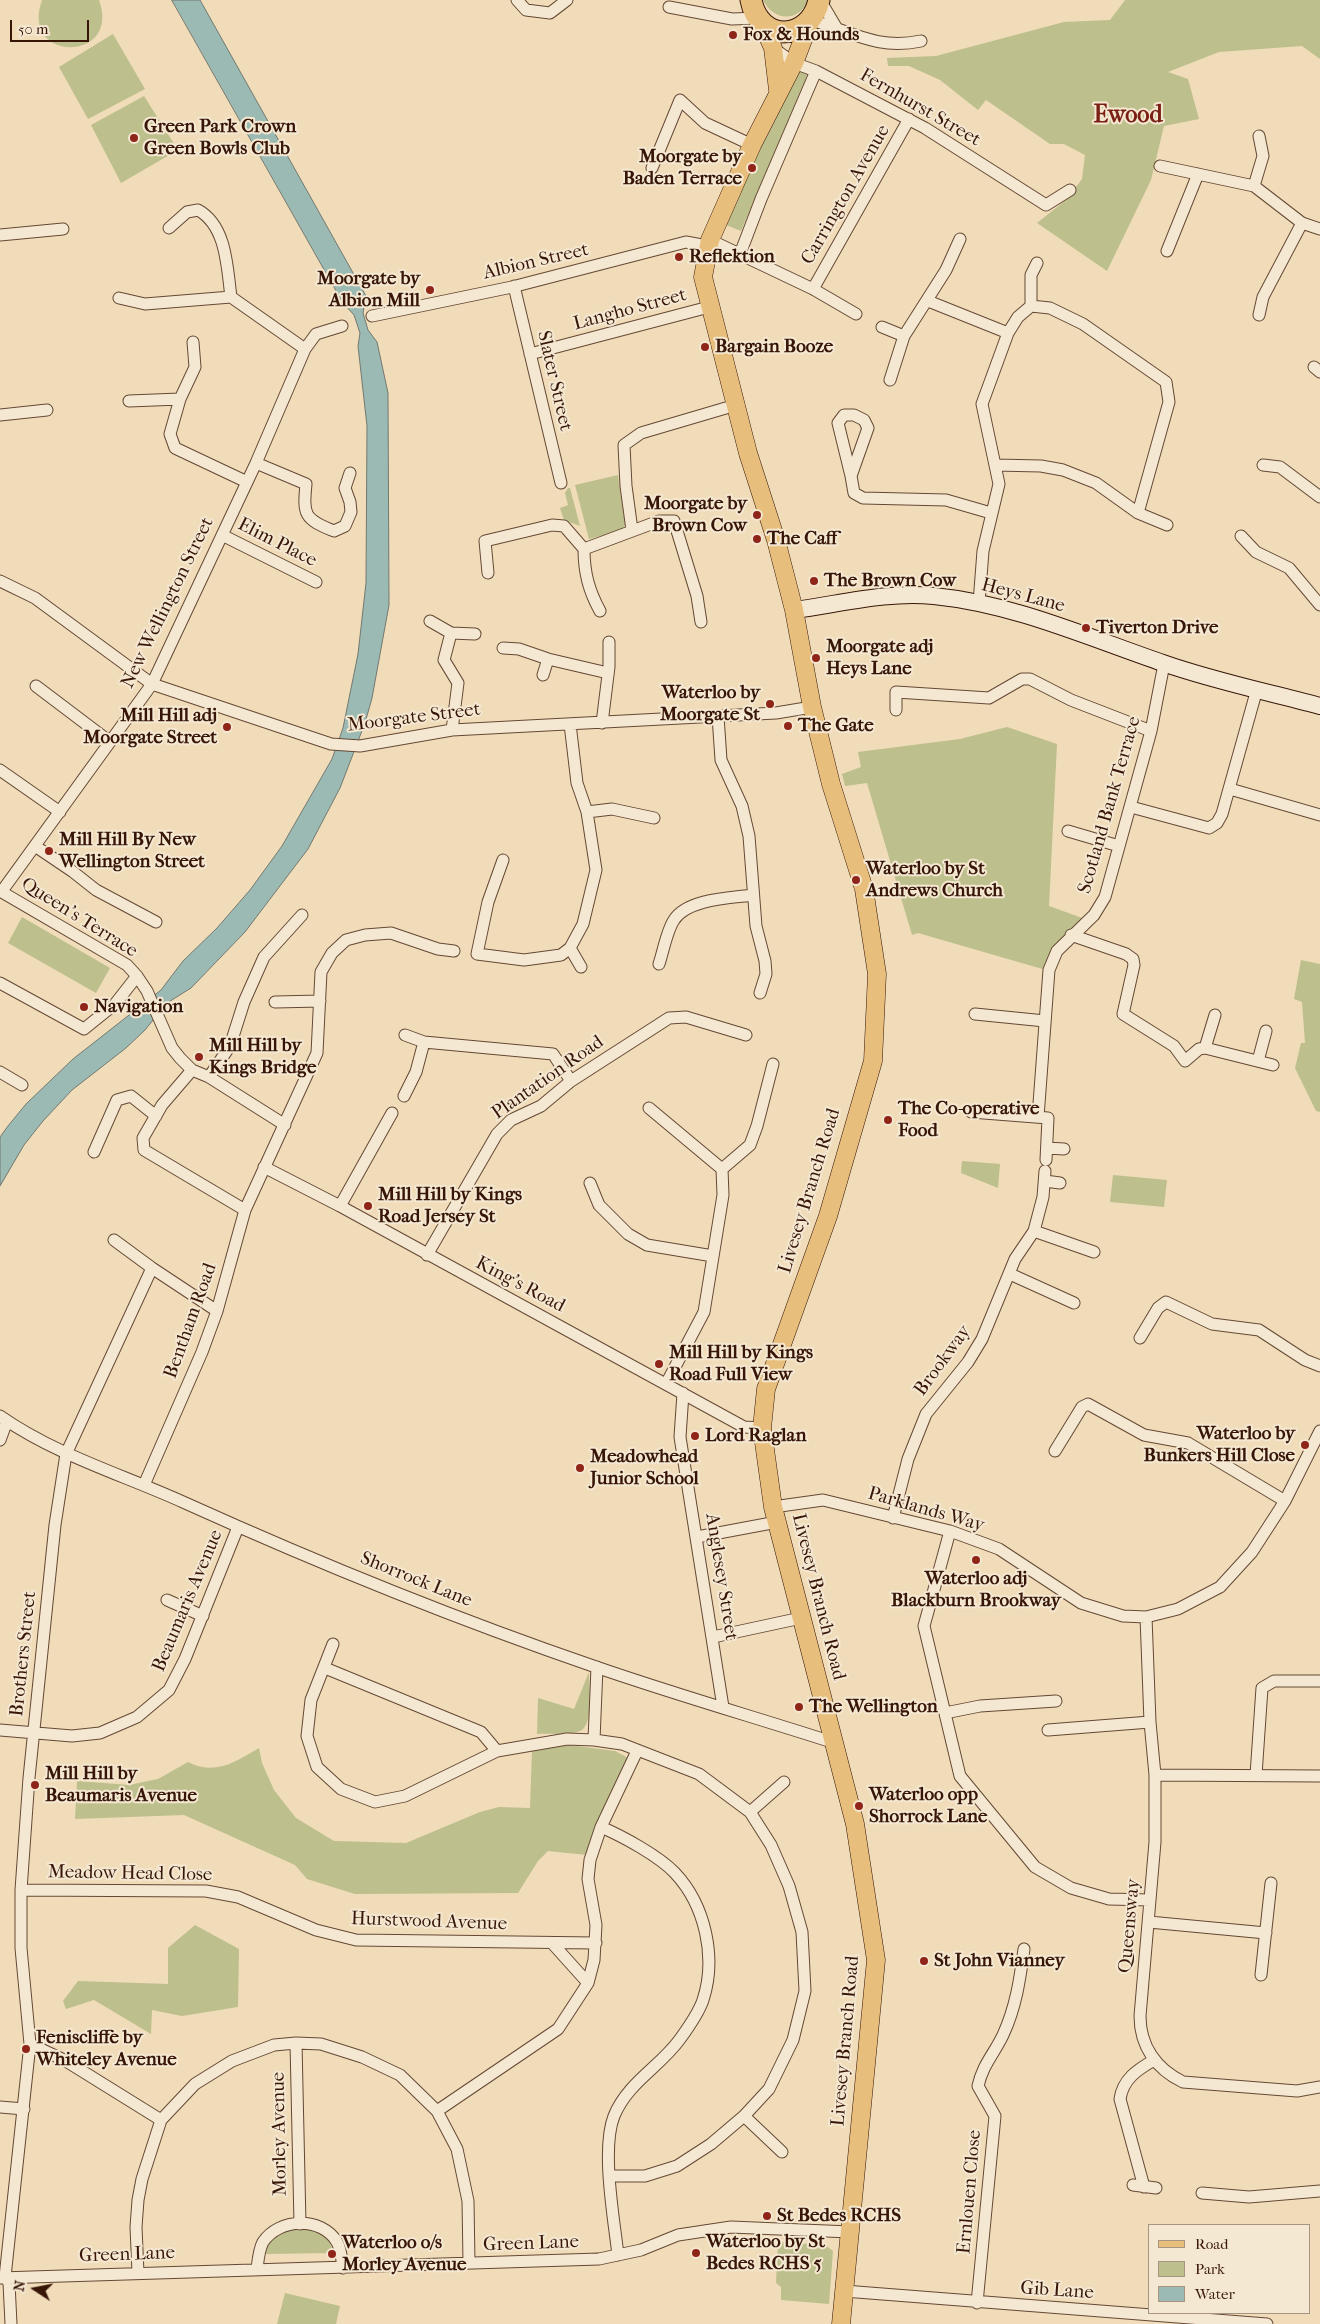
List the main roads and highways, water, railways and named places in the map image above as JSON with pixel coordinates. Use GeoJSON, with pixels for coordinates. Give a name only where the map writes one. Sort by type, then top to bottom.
{"type":"FeatureCollection","features":[{"type":"Feature","properties":{"kind":"highway"},"geometry":{"type":"LineString","coordinates":[[753,10],[771,29],[786,32],[802,28],[810,21],[817,11],[820,0]]}},
{"type":"Feature","properties":{"kind":"main road"},"geometry":{"type":"LineString","coordinates":[[753,10],[774,48],[778,90]]}},
{"type":"Feature","properties":{"kind":"main road","name":"Livesey Branch Road"},"geometry":{"type":"LineString","coordinates":[[810,21],[794,62],[778,90],[752,145],[709,243],[703,277],[709,307],[794,610],[812,707],[831,784],[864,889],[877,974],[874,1052],[828,1216],[766,1389],[762,1428],[775,1515],[832,1742],[855,1824],[876,1960],[841,2324]]}},
{"type":"Feature","properties":{"kind":"water"},"geometry":{"type":"Polygon","coordinates":[[[172,0],[200,0],[366,296],[363,313],[368,330],[377,342],[388,393],[389,605],[372,698],[365,723],[340,788],[308,849],[245,932],[191,988],[167,1003],[145,1030],[126,1048],[72,1090],[43,1121],[24,1145],[0,1186],[0,1137],[26,1104],[73,1059],[161,990],[183,961],[217,928],[250,890],[282,846],[332,759],[343,728],[358,654],[366,583],[367,426],[358,346],[360,333],[354,315],[343,303],[172,0]]]}},
{"type":"Feature","properties":{"kind":"place","name":"Fox & Hounds"},"geometry":{"type":"Point","coordinates":[733,35]}},
{"type":"Feature","properties":{"kind":"place","name":"Green Park Crown Green Bowls Club"},"geometry":{"type":"Point","coordinates":[134,138]}},
{"type":"Feature","properties":{"kind":"place","name":"Moorgate by Baden Terrace"},"geometry":{"type":"Point","coordinates":[752,168]}},
{"type":"Feature","properties":{"kind":"place","name":"Reflektion"},"geometry":{"type":"Point","coordinates":[679,257]}},
{"type":"Feature","properties":{"kind":"place","name":"Moorgate by Albion Mill"},"geometry":{"type":"Point","coordinates":[430,290]}},
{"type":"Feature","properties":{"kind":"place","name":"Bargain Booze"},"geometry":{"type":"Point","coordinates":[705,347]}},
{"type":"Feature","properties":{"kind":"place","name":"Moorgate by Brown Cow"},"geometry":{"type":"Point","coordinates":[757,515]}},
{"type":"Feature","properties":{"kind":"place","name":"The Caff"},"geometry":{"type":"Point","coordinates":[757,539]}},
{"type":"Feature","properties":{"kind":"place","name":"The Brown Cow"},"geometry":{"type":"Point","coordinates":[814,581]}},
{"type":"Feature","properties":{"kind":"place","name":"Tiverton Drive"},"geometry":{"type":"Point","coordinates":[1086,628]}},
{"type":"Feature","properties":{"kind":"place","name":"Moorgate adj Heys Lane"},"geometry":{"type":"Point","coordinates":[816,658]}},
{"type":"Feature","properties":{"kind":"place","name":"Waterloo by Moorgate St"},"geometry":{"type":"Point","coordinates":[770,704]}},
{"type":"Feature","properties":{"kind":"place","name":"The Gate"},"geometry":{"type":"Point","coordinates":[788,726]}},
{"type":"Feature","properties":{"kind":"place","name":"Mill Hill adj Moorgate Street"},"geometry":{"type":"Point","coordinates":[227,727]}},
{"type":"Feature","properties":{"kind":"place","name":"Mill Hill By New Wellington Street"},"geometry":{"type":"Point","coordinates":[49,851]}},
{"type":"Feature","properties":{"kind":"place","name":"Waterloo by St Andrews Church"},"geometry":{"type":"Point","coordinates":[856,880]}},
{"type":"Feature","properties":{"kind":"place","name":"Navigation"},"geometry":{"type":"Point","coordinates":[84,1007]}},
{"type":"Feature","properties":{"kind":"place","name":"Mill Hill by Kings Bridge"},"geometry":{"type":"Point","coordinates":[199,1057]}},
{"type":"Feature","properties":{"kind":"place","name":"The Co-operative Food"},"geometry":{"type":"Point","coordinates":[888,1120]}},
{"type":"Feature","properties":{"kind":"place","name":"Mill Hill by Kings Road Jersey St"},"geometry":{"type":"Point","coordinates":[368,1206]}},
{"type":"Feature","properties":{"kind":"place","name":"Mill Hill by Kings Road Full View"},"geometry":{"type":"Point","coordinates":[659,1364]}},
{"type":"Feature","properties":{"kind":"place","name":"Lord Raglan"},"geometry":{"type":"Point","coordinates":[695,1436]}},
{"type":"Feature","properties":{"kind":"place","name":"Waterloo by Bunkers Hill Close"},"geometry":{"type":"Point","coordinates":[1305,1445]}},
{"type":"Feature","properties":{"kind":"place","name":"Meadowhead Junior School"},"geometry":{"type":"Point","coordinates":[580,1468]}},
{"type":"Feature","properties":{"kind":"place","name":"Waterloo adj Blackburn Brookway"},"geometry":{"type":"Point","coordinates":[976,1560]}},
{"type":"Feature","properties":{"kind":"place","name":"The Wellington"},"geometry":{"type":"Point","coordinates":[799,1707]}},
{"type":"Feature","properties":{"kind":"place","name":"Mill Hill by Beaumaris Avenue"},"geometry":{"type":"Point","coordinates":[35,1785]}},
{"type":"Feature","properties":{"kind":"place","name":"Waterloo opp Shorrock Lane"},"geometry":{"type":"Point","coordinates":[859,1806]}},
{"type":"Feature","properties":{"kind":"place","name":"St John Vianney"},"geometry":{"type":"Point","coordinates":[924,1961]}},
{"type":"Feature","properties":{"kind":"place","name":"Feniscliffe by Whiteley Avenue"},"geometry":{"type":"Point","coordinates":[26,2049]}},
{"type":"Feature","properties":{"kind":"place","name":"St Bedes RCHS"},"geometry":{"type":"Point","coordinates":[767,2216]}},
{"type":"Feature","properties":{"kind":"place","name":"Waterloo by St Bedes RCHS 5"},"geometry":{"type":"Point","coordinates":[696,2253]}},
{"type":"Feature","properties":{"kind":"place","name":"Waterloo o/s Morley Avenue"},"geometry":{"type":"Point","coordinates":[332,2254]}},
{"type":"Feature","properties":{"kind":"district","name":"Ewood"},"geometry":{"type":"Point","coordinates":[1128,116]}}]}
